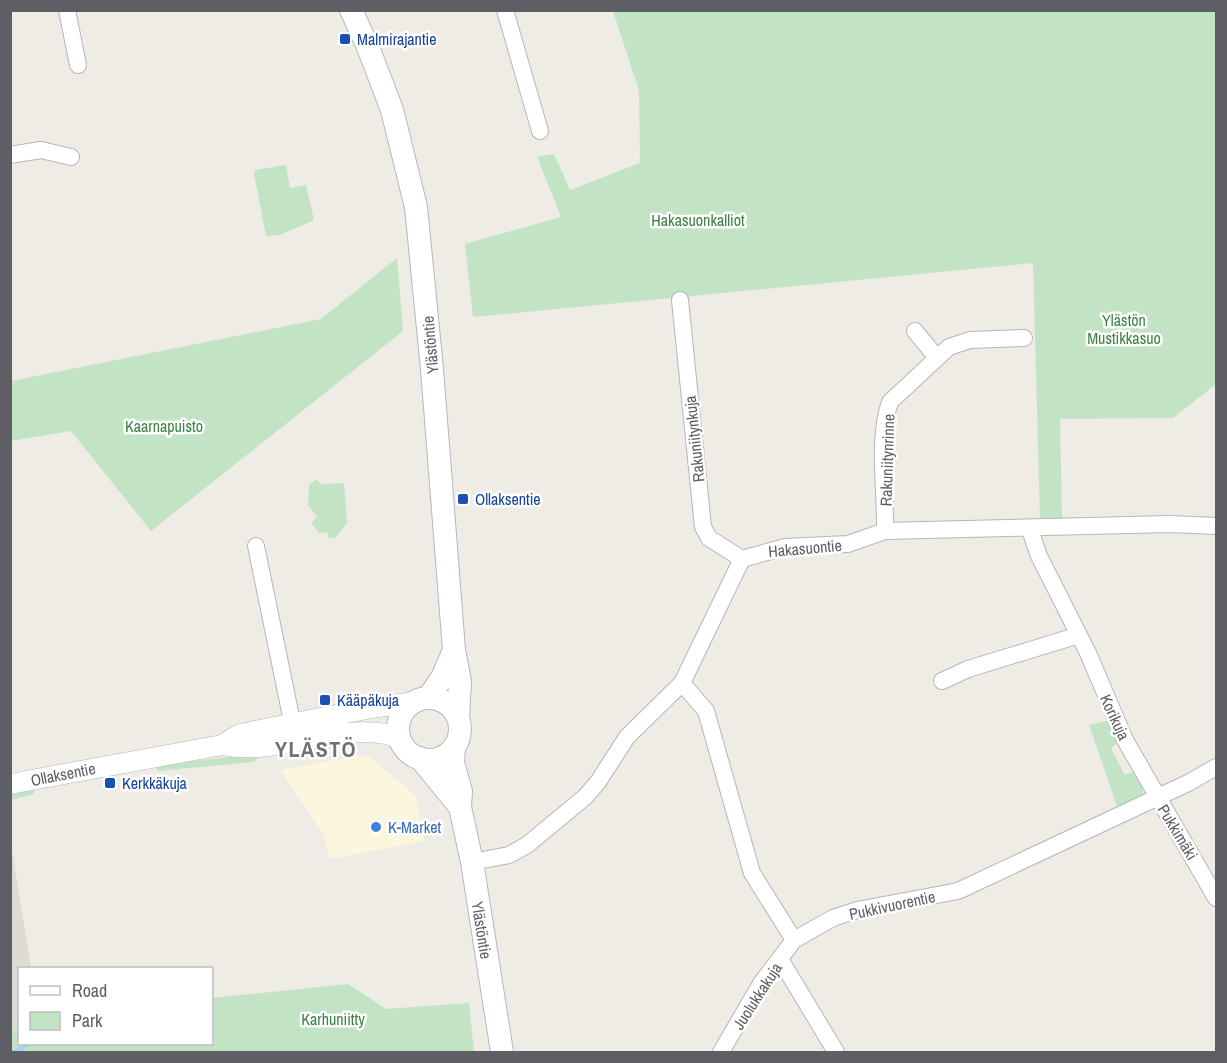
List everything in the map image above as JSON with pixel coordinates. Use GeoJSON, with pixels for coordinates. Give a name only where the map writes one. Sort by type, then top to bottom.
{"type":"FeatureCollection","features":[{"type":"Feature","properties":{"kind":"main road","name":"Ylästöntie"},"geometry":{"type":"LineString","coordinates":[[351,10],[392,110],[416,207],[430,346],[454,650],[460,681],[458,719],[460,731],[454,747],[453,763],[461,791],[460,807],[472,862],[502,1053]]}},
{"type":"Feature","properties":{"kind":"main road","name":"Ylästöntie"},"geometry":{"type":"LineString","coordinates":[[362,10],[368,47]]}},
{"type":"Feature","properties":{"kind":"main road","name":"Ylästöntie"},"geometry":{"type":"LineString","coordinates":[[454,650],[442,678],[421,700],[402,715],[399,723],[400,738],[406,748],[420,758],[460,807]]}},
{"type":"Feature","properties":{"kind":"main road"},"geometry":{"type":"LineString","coordinates":[[421,700],[440,700],[450,706],[458,719]]}},
{"type":"Feature","properties":{"kind":"main road"},"geometry":{"type":"LineString","coordinates":[[420,758],[441,757],[454,747]]}},
{"type":"Feature","properties":{"kind":"street"},"geometry":{"type":"LineString","coordinates":[[67,10],[78,65]]}},
{"type":"Feature","properties":{"kind":"street"},"geometry":{"type":"LineString","coordinates":[[505,10],[540,131]]}},
{"type":"Feature","properties":{"kind":"street"},"geometry":{"type":"LineString","coordinates":[[10,155],[41,150],[71,157]]}},
{"type":"Feature","properties":{"kind":"street","name":"Rakuniitynkuja"},"geometry":{"type":"LineString","coordinates":[[680,300],[703,527],[710,538],[742,560]]}},
{"type":"Feature","properties":{"kind":"street"},"geometry":{"type":"LineString","coordinates":[[915,331],[937,358]]}},
{"type":"Feature","properties":{"kind":"street","name":"Rakuniitynrinne"},"geometry":{"type":"LineString","coordinates":[[885,531],[886,412],[890,402],[950,347],[970,340],[1024,338]]}},
{"type":"Feature","properties":{"kind":"street","name":"Hakasuontie"},"geometry":{"type":"LineString","coordinates":[[742,560],[785,547],[848,544],[885,531],[1030,530],[1170,524],[1216,526]]}},
{"type":"Feature","properties":{"kind":"street","name":"Korikuja"},"geometry":{"type":"LineString","coordinates":[[1030,530],[1039,556],[1079,635],[1112,715],[1157,798]]}},
{"type":"Feature","properties":{"kind":"street"},"geometry":{"type":"LineString","coordinates":[[255,546],[296,743]]}},
{"type":"Feature","properties":{"kind":"street"},"geometry":{"type":"LineString","coordinates":[[472,862],[502,857],[527,845],[585,797],[610,766],[627,737],[682,683],[742,560]]}},
{"type":"Feature","properties":{"kind":"street"},"geometry":{"type":"LineString","coordinates":[[942,681],[968,669],[1079,635]]}},
{"type":"Feature","properties":{"kind":"street"},"geometry":{"type":"LineString","coordinates":[[682,683],[706,711],[752,873],[794,940]]}},
{"type":"Feature","properties":{"kind":"street","name":"Ollaksentie"},"geometry":{"type":"LineString","coordinates":[[10,784],[222,745],[240,734],[421,700]]}},
{"type":"Feature","properties":{"kind":"street","name":"Ollaksentie"},"geometry":{"type":"LineString","coordinates":[[222,745],[242,749],[367,731],[400,738]]}},
{"type":"Feature","properties":{"kind":"street","name":"Pukkivuorentie"},"geometry":{"type":"LineString","coordinates":[[794,940],[833,918],[857,910],[958,891],[1157,798],[1216,766]]}},
{"type":"Feature","properties":{"kind":"street","name":"Pukkimäki"},"geometry":{"type":"LineString","coordinates":[[1157,798],[1172,818],[1216,898]]}},
{"type":"Feature","properties":{"kind":"street","name":"Juolukkakuja"},"geometry":{"type":"LineString","coordinates":[[721,1053],[762,982],[794,940]]}},
{"type":"Feature","properties":{"kind":"street"},"geometry":{"type":"LineString","coordinates":[[780,959],[836,1053]]}},
{"type":"Feature","properties":{"kind":"shaded area"},"geometry":{"type":"Polygon","coordinates":[[[358,756],[371,758],[415,795],[424,841],[330,859],[324,835],[280,770],[358,756]]]}},
{"type":"Feature","properties":{"kind":"shaded area"},"geometry":{"type":"Polygon","coordinates":[[[10,838],[31,967],[18,967],[18,1029],[11,1033],[10,838]]]}},
{"type":"Feature","properties":{"kind":"green space"},"geometry":{"type":"Polygon","coordinates":[[[613,11],[1216,11],[1216,384],[1173,418],[1060,419],[1062,519],[1040,520],[1033,263],[473,317],[465,244],[561,217],[537,157],[554,154],[570,190],[640,163],[639,91],[613,11]]]}},
{"type":"Feature","properties":{"kind":"green space"},"geometry":{"type":"Polygon","coordinates":[[[286,165],[290,188],[306,185],[314,220],[280,235],[266,236],[255,170],[286,165]]]}},
{"type":"Feature","properties":{"kind":"green space","name":"Kaarnapuisto"},"geometry":{"type":"Polygon","coordinates":[[[397,258],[403,331],[151,531],[71,431],[11,441],[11,381],[321,319],[397,258]]]}},
{"type":"Feature","properties":{"kind":"green space"},"geometry":{"type":"Polygon","coordinates":[[[316,479],[321,484],[344,483],[347,523],[335,538],[329,538],[327,532],[319,533],[311,523],[317,517],[308,505],[309,485],[316,479]]]}},
{"type":"Feature","properties":{"kind":"green space"},"geometry":{"type":"Polygon","coordinates":[[[1107,721],[1119,741],[1111,748],[1125,775],[1134,771],[1143,785],[1143,794],[1118,809],[1089,725],[1107,721]]]}},
{"type":"Feature","properties":{"kind":"green space"},"geometry":{"type":"Polygon","coordinates":[[[366,741],[293,756],[291,753],[293,749],[366,741]]]}},
{"type":"Feature","properties":{"kind":"green space"},"geometry":{"type":"Polygon","coordinates":[[[258,754],[257,759],[253,762],[158,771],[155,765],[258,754]]]}},
{"type":"Feature","properties":{"kind":"green space"},"geometry":{"type":"Polygon","coordinates":[[[34,789],[34,794],[11,800],[11,793],[34,789]]]}},
{"type":"Feature","properties":{"kind":"green space","name":"Karhuniitty"},"geometry":{"type":"Polygon","coordinates":[[[348,984],[386,1009],[469,1003],[474,1052],[11,1052],[11,1033],[18,1029],[18,1045],[213,1045],[213,998],[348,984]]]}},
{"type":"Feature","properties":{"kind":"waterway"},"geometry":{"type":"LineString","coordinates":[[14,1052],[27,1045]]}},
{"type":"Feature","properties":{"kind":"place","name":"Malmirajantie"},"geometry":{"type":"Point","coordinates":[345,39]}},
{"type":"Feature","properties":{"kind":"place","name":"Ollaksentie"},"geometry":{"type":"Point","coordinates":[463,499]}},
{"type":"Feature","properties":{"kind":"place","name":"Kääpäkuja"},"geometry":{"type":"Point","coordinates":[325,700]}},
{"type":"Feature","properties":{"kind":"place","name":"Kerkkäkuja"},"geometry":{"type":"Point","coordinates":[110,783]}},
{"type":"Feature","properties":{"kind":"place","name":"K-Market"},"geometry":{"type":"Point","coordinates":[376,827]}},
{"type":"Feature","properties":{"kind":"district","name":"YLÄSTÖ"},"geometry":{"type":"Point","coordinates":[316,749]}},
{"type":"Feature","properties":{"kind":"park label","name":"Hakasuonkalliot"},"geometry":{"type":"Point","coordinates":[698,220]}},
{"type":"Feature","properties":{"kind":"park label","name":"Ylästön Mustikkasuo"},"geometry":{"type":"Point","coordinates":[1124,329]}}]}
